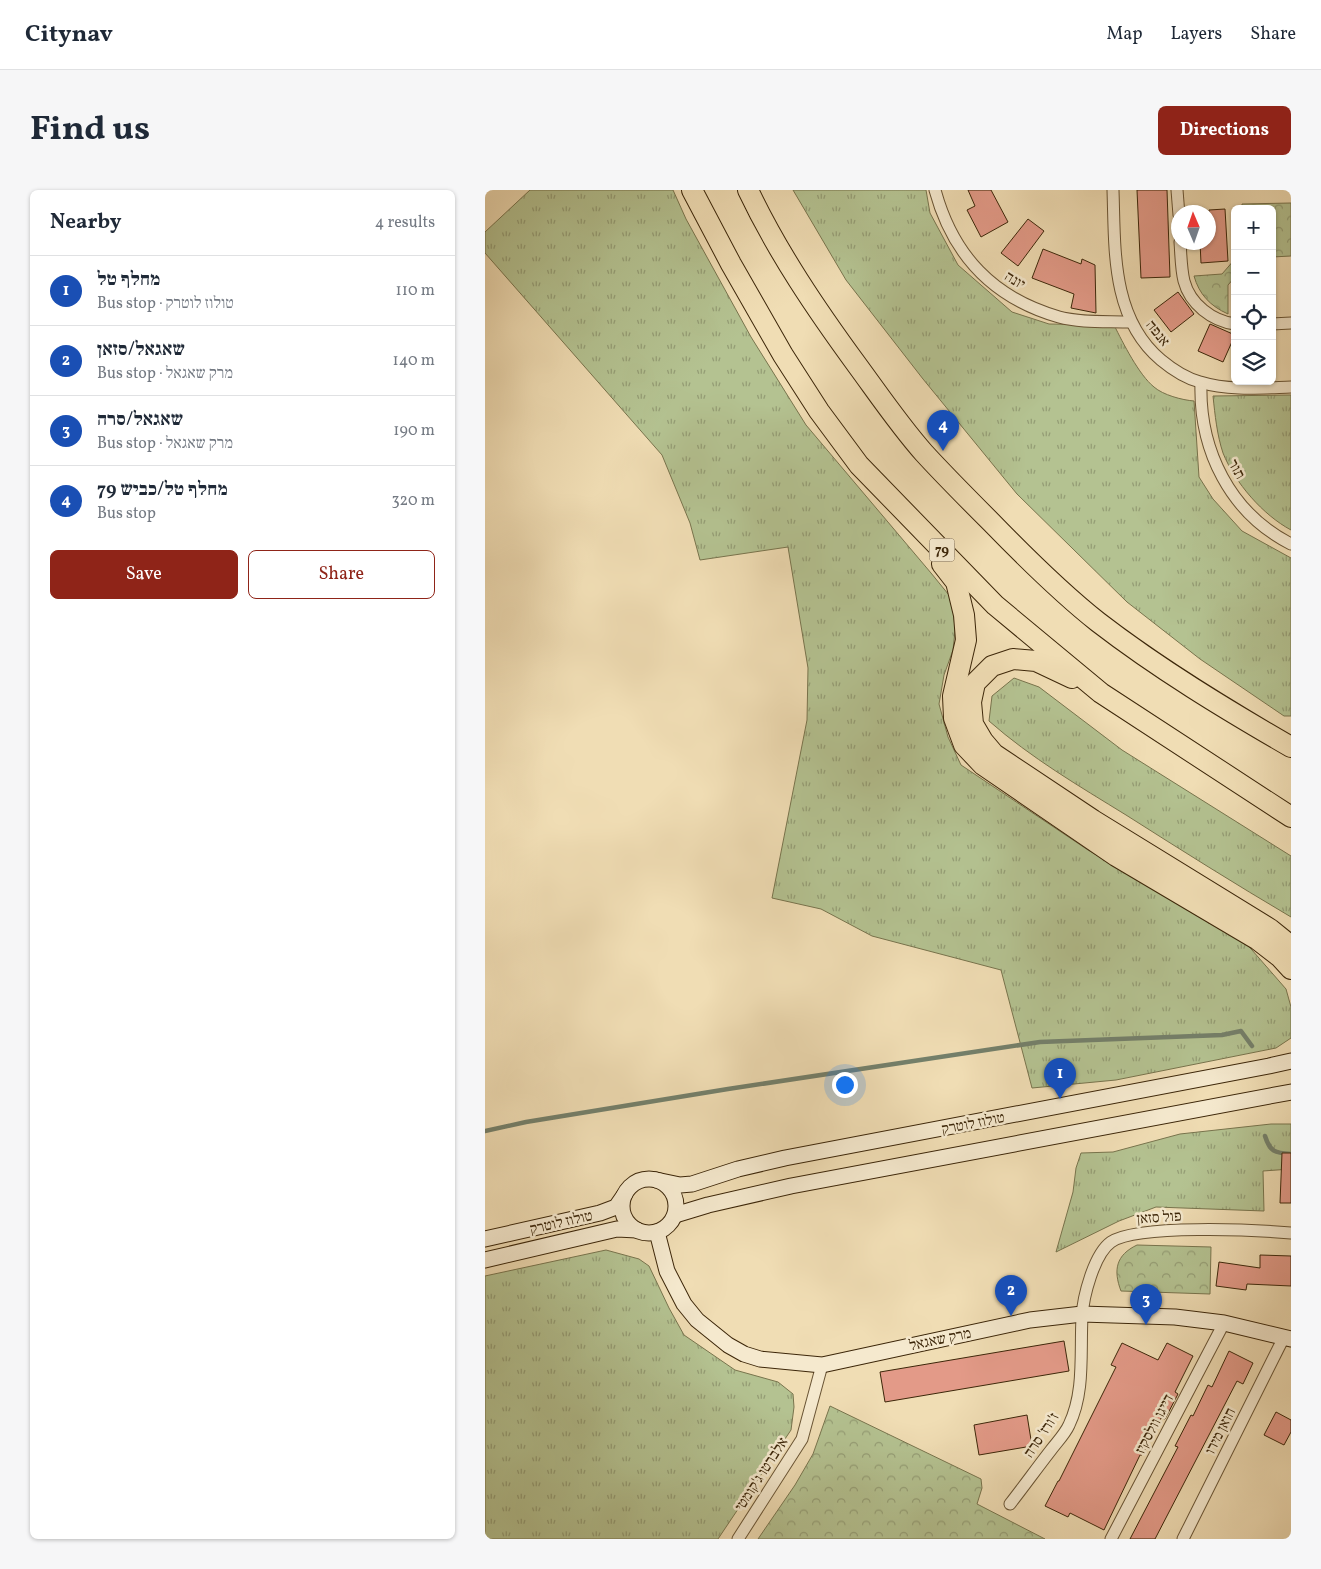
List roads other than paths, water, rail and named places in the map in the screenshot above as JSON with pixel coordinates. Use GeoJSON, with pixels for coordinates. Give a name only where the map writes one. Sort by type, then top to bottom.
{"type":"FeatureCollection","features":[{"type":"Feature","properties":{"kind":"highway","name":"79"},"geometry":{"type":"LineString","coordinates":[[693,190],[735,272],[783,355],[814,403],[859,464],[892,499],[995,605],[1101,693],[1291,817]]}},
{"type":"Feature","properties":{"kind":"highway"},"geometry":{"type":"LineString","coordinates":[[748,190],[796,279],[836,336],[924,452],[1031,564],[1098,622],[1178,679],[1291,747]]}},
{"type":"Feature","properties":{"kind":"highway"},"geometry":{"type":"LineString","coordinates":[[892,499],[956,582],[964,615],[966,640],[953,696],[954,718],[964,745],[983,764],[1116,856],[1258,940],[1280,957],[1291,969]]}},
{"type":"Feature","properties":{"kind":"highway"},"geometry":{"type":"LineString","coordinates":[[1101,693],[1035,661],[1013,659],[991,666],[975,683],[971,702],[973,724],[983,741],[994,754],[1093,820],[1288,942]]}},
{"type":"Feature","properties":{"kind":"highway"},"geometry":{"type":"LineString","coordinates":[[1236,715],[1291,729]]}},
{"type":"Feature","properties":{"kind":"main road","name":"טולוז לוטרק"},"geometry":{"type":"LineString","coordinates":[[656,1180],[692,1184],[738,1168],[785,1158],[1291,1061]]}},
{"type":"Feature","properties":{"kind":"main road","name":"טולוז לוטרק"},"geometry":{"type":"LineString","coordinates":[[675,1215],[708,1205],[791,1186],[1291,1092]]}},
{"type":"Feature","properties":{"kind":"main road"},"geometry":{"type":"LineString","coordinates":[[641,1180],[656,1180],[665,1184],[671,1190],[677,1206],[675,1215],[665,1229],[650,1233],[637,1230],[630,1226],[623,1212],[624,1196],[628,1189],[641,1180]]}},
{"type":"Feature","properties":{"kind":"main road","name":"טולוז לוטרק"},"geometry":{"type":"LineString","coordinates":[[485,1239],[599,1213],[616,1207],[628,1189]]}},
{"type":"Feature","properties":{"kind":"main road","name":"טולוז לוטרק"},"geometry":{"type":"LineString","coordinates":[[485,1260],[617,1229],[637,1230]]}},
{"type":"Feature","properties":{"kind":"main road","name":"מרק שאגאל"},"geometry":{"type":"LineString","coordinates":[[657,1232],[667,1271],[684,1304],[703,1325],[728,1345],[760,1359],[822,1364],[1030,1320],[1082,1314],[1175,1317],[1224,1323],[1288,1338]]}},
{"type":"Feature","properties":{"kind":"street","name":"יונה"},"geometry":{"type":"LineString","coordinates":[[935,190],[940,208],[959,245],[983,276],[998,289],[1015,299],[1060,317],[1094,321],[1131,322]]}},
{"type":"Feature","properties":{"kind":"street","name":"אנפה"},"geometry":{"type":"LineString","coordinates":[[1113,190],[1117,274],[1131,322],[1146,345],[1174,371],[1201,383],[1248,388],[1291,386]]}},
{"type":"Feature","properties":{"kind":"street"},"geometry":{"type":"LineString","coordinates":[[1177,190],[1178,205]]}},
{"type":"Feature","properties":{"kind":"street"},"geometry":{"type":"LineString","coordinates":[[1181,250],[1184,282],[1189,292],[1203,310],[1211,316],[1223,322],[1231,323]]}},
{"type":"Feature","properties":{"kind":"street"},"geometry":{"type":"LineString","coordinates":[[1276,324],[1291,324]]}},
{"type":"Feature","properties":{"kind":"street","name":"תור"},"geometry":{"type":"LineString","coordinates":[[1201,383],[1203,426],[1219,471],[1233,493],[1258,523],[1278,538],[1291,544]]}},
{"type":"Feature","properties":{"kind":"street","name":"פול סזאן"},"geometry":{"type":"LineString","coordinates":[[1082,1314],[1092,1271],[1099,1256],[1111,1242],[1128,1234],[1173,1230],[1261,1230],[1291,1233]]}},
{"type":"Feature","properties":{"kind":"street","name":"ז'ורז' סרה"},"geometry":{"type":"LineString","coordinates":[[1010,1504],[1069,1426],[1077,1401],[1081,1378],[1082,1314]]}},
{"type":"Feature","properties":{"kind":"street","name":"דייגו וולסקיז"},"geometry":{"type":"LineString","coordinates":[[1111,1539],[1224,1323]]}},
{"type":"Feature","properties":{"kind":"street","name":"חואן מירו"},"geometry":{"type":"LineString","coordinates":[[1183,1539],[1288,1338]]}},
{"type":"Feature","properties":{"kind":"street","name":"אלברטו ג'קומטי"},"geometry":{"type":"LineString","coordinates":[[738,1539],[802,1439],[822,1364]]}},
{"type":"Feature","properties":{"kind":"waterway"},"geometry":{"type":"LineString","coordinates":[[485,1131],[526,1122],[728,1089],[1040,1042],[1222,1035],[1241,1031],[1252,1046]]}},
{"type":"Feature","properties":{"kind":"waterway"},"geometry":{"type":"LineString","coordinates":[[1265,1136],[1274,1151],[1291,1154]]}},
{"type":"Feature","properties":{"kind":"place","name":"מחלף טל/כביש 79"},"geometry":{"type":"Point","coordinates":[943,451]}},
{"type":"Feature","properties":{"kind":"place","name":"מחלף טל"},"geometry":{"type":"Point","coordinates":[1060,1099]}},
{"type":"Feature","properties":{"kind":"place","name":"שאגאל/סזאן"},"geometry":{"type":"Point","coordinates":[1011,1316]}},
{"type":"Feature","properties":{"kind":"place","name":"שאגאל/סרה"},"geometry":{"type":"Point","coordinates":[1146,1325]}}]}
